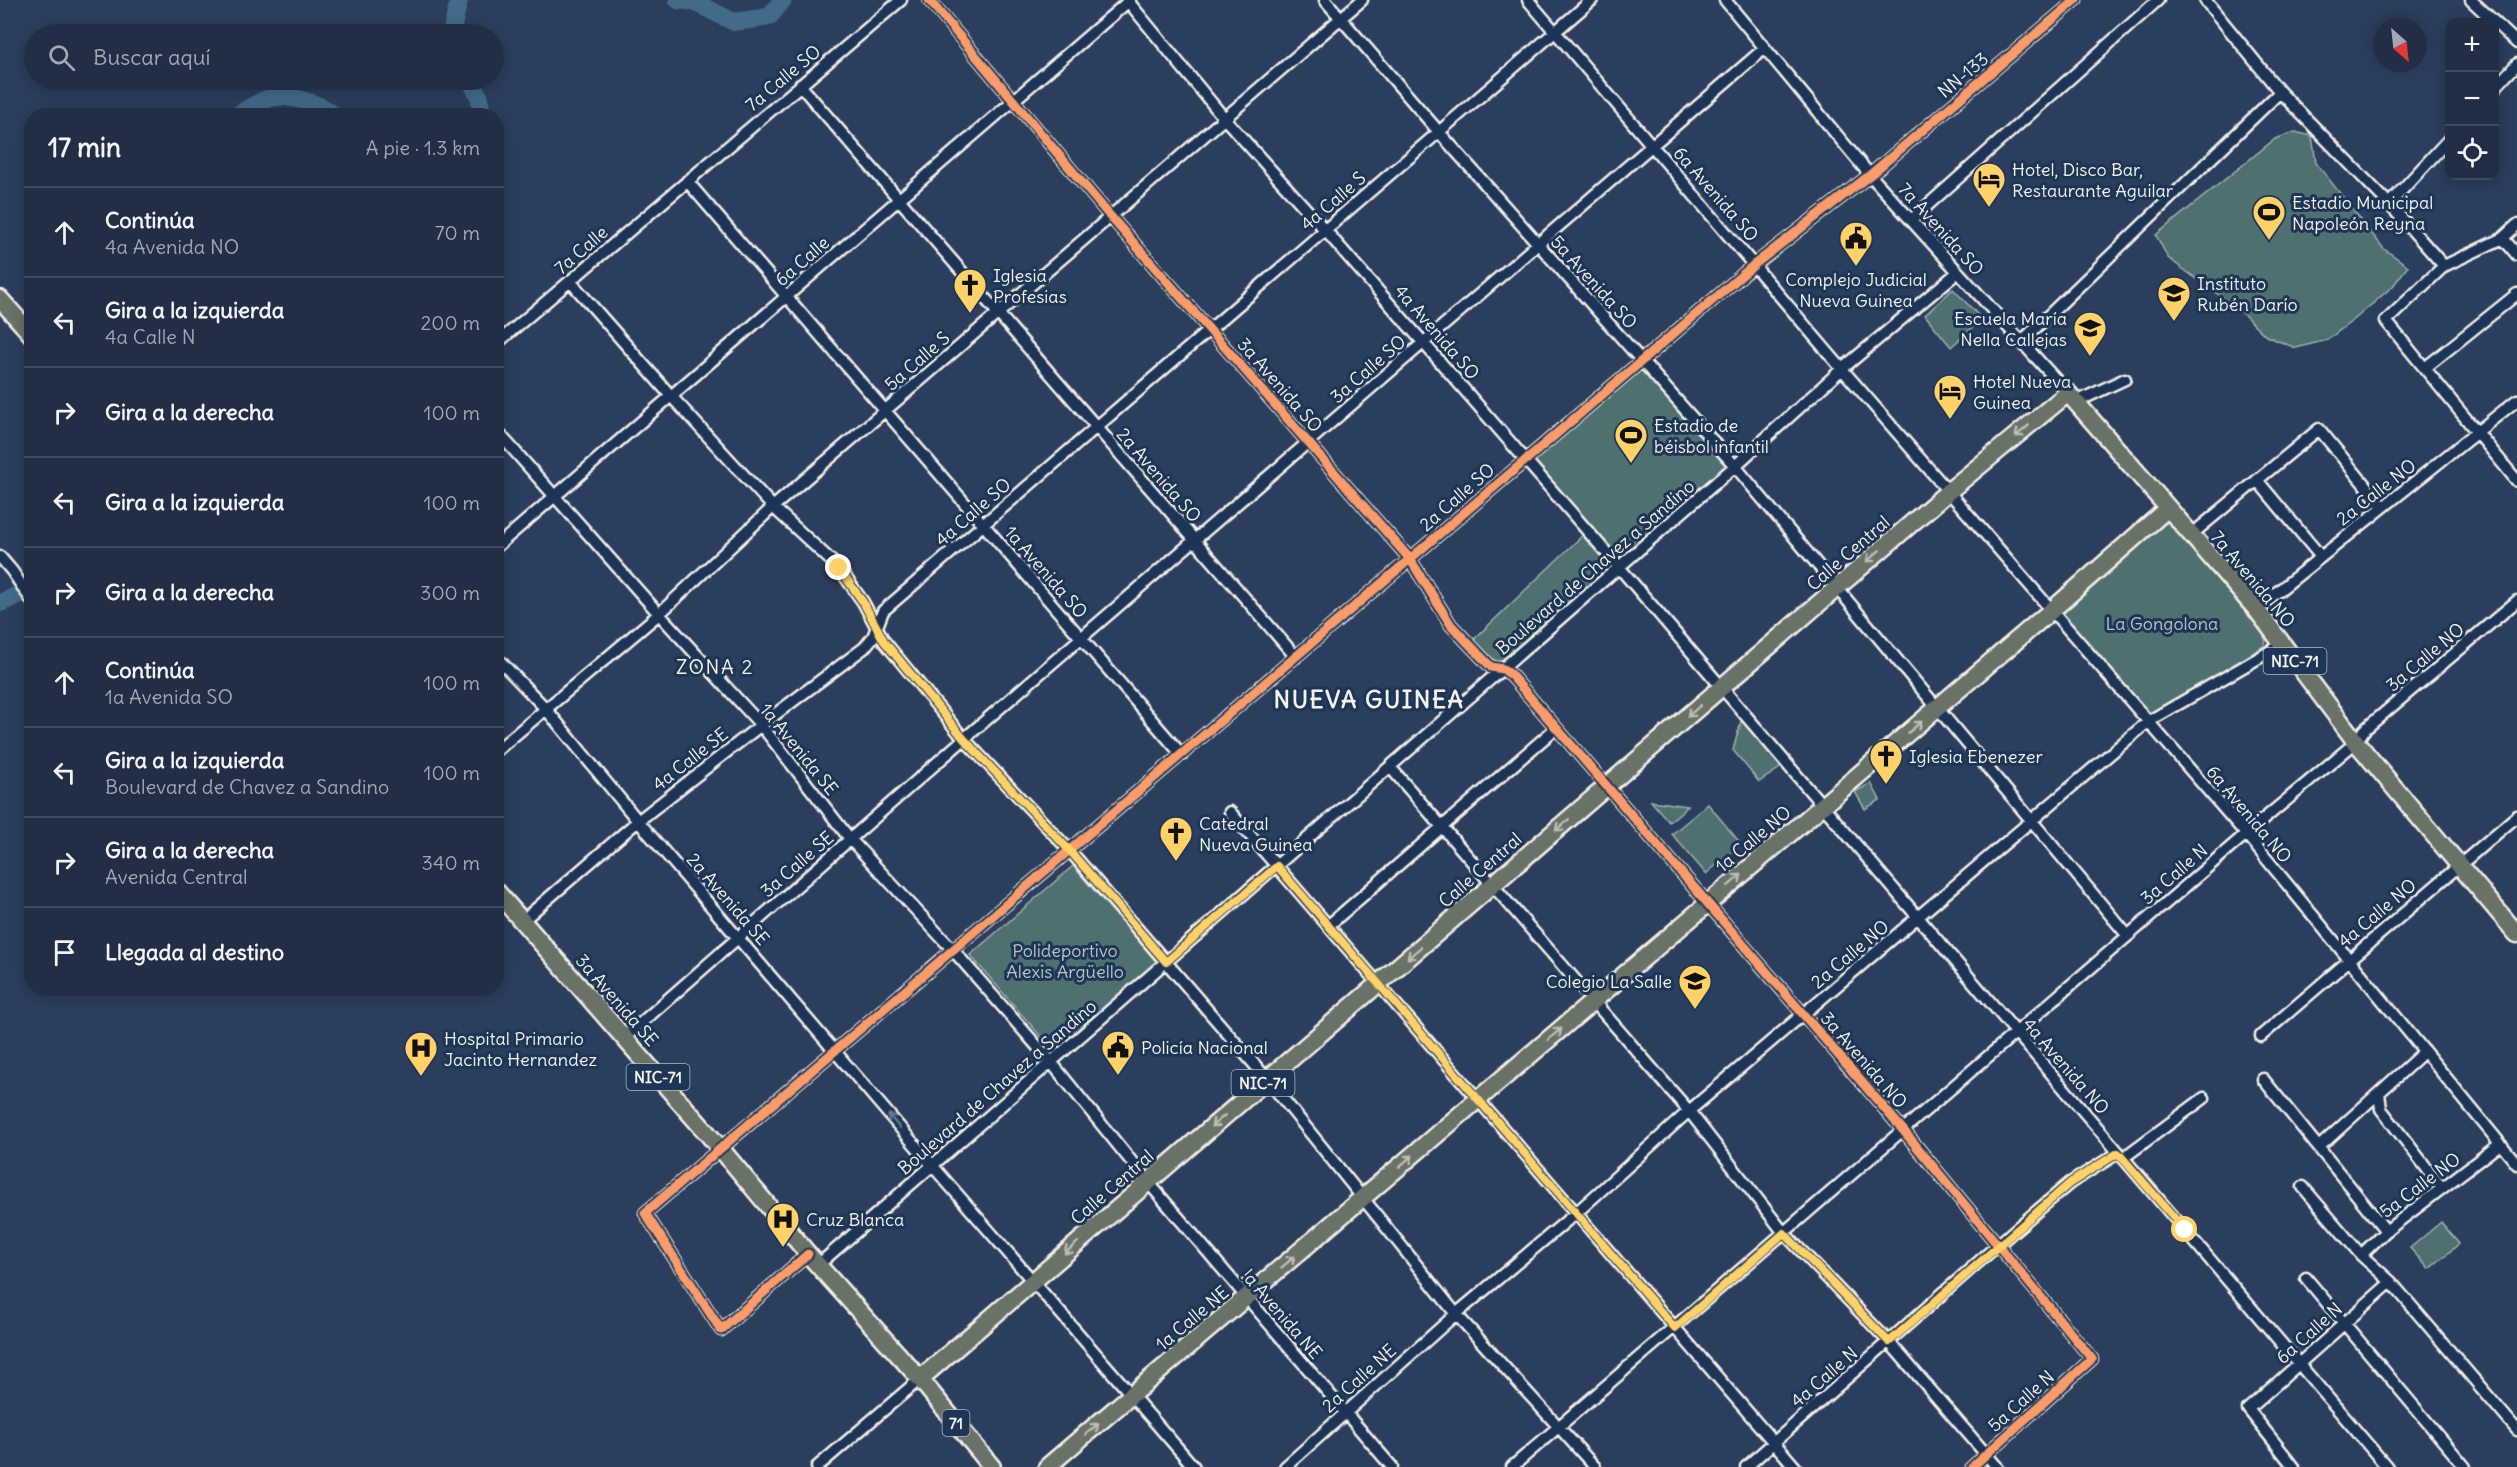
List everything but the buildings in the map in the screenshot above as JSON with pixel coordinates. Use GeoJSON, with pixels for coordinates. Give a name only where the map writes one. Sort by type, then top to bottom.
{"type":"FeatureCollection","features":[{"type":"Feature","properties":{"kind":"highway"},"geometry":{"type":"LineString","coordinates":[[0,298],[24,326]]}},
{"type":"Feature","properties":{"kind":"highway","name":"Calle Central"},"geometry":{"type":"LineString","coordinates":[[920,1379],[1949,491],[2072,398]]}},
{"type":"Feature","properties":{"kind":"highway","name":"7a Avenida NO"},"geometry":{"type":"LineString","coordinates":[[2072,398],[2256,609],[2356,742],[2517,934]]}},
{"type":"Feature","properties":{"kind":"highway","name":"1a Calle NO"},"geometry":{"type":"LineString","coordinates":[[1362,1199],[2052,610],[2168,508]]}},
{"type":"Feature","properties":{"kind":"highway","name":"3a Avenida SE"},"geometry":{"type":"LineString","coordinates":[[504,900],[721,1149],[813,1259],[920,1379]]}},
{"type":"Feature","properties":{"kind":"highway","name":"1a Calle NE"},"geometry":{"type":"LineString","coordinates":[[1047,1467],[1362,1199]]}},
{"type":"Feature","properties":{"kind":"highway","name":"71"},"geometry":{"type":"LineString","coordinates":[[920,1379],[992,1467]]}},
{"type":"Feature","properties":{"kind":"street","name":"7a Calle SO"},"geometry":{"type":"LineString","coordinates":[[687,181],[901,0]]}},
{"type":"Feature","properties":{"kind":"street","name":"3a Avenida SO"},"geometry":{"type":"LineString","coordinates":[[929,0],[1110,216],[1410,559],[1451,626],[1491,667],[1503,669],[1510,674],[1606,787]]}},
{"type":"Feature","properties":{"kind":"street","name":"5a Avenida SO"},"geometry":{"type":"LineString","coordinates":[[1325,0],[1439,132],[1736,466],[1936,709],[2128,936]]}},
{"type":"Feature","properties":{"kind":"street","name":"5a Calle S"},"geometry":{"type":"LineString","coordinates":[[504,744],[659,614],[773,507],[1362,0]]}},
{"type":"Feature","properties":{"kind":"street","name":"6a Avenida SO"},"geometry":{"type":"LineString","coordinates":[[1528,0],[1842,369],[1949,491]]}},
{"type":"Feature","properties":{"kind":"street","name":"4a Calle S"},"geometry":{"type":"LineString","coordinates":[[1096,427],[1592,0]]}},
{"type":"Feature","properties":{"kind":"street","name":"7a Avenida SO"},"geometry":{"type":"LineString","coordinates":[[1725,0],[1870,175],[2072,398]]}},
{"type":"Feature","properties":{"kind":"street","name":"NN-133"},"geometry":{"type":"LineString","coordinates":[[1870,175],[2076,0]]}},
{"type":"Feature","properties":{"kind":"street"},"geometry":{"type":"LineString","coordinates":[[1911,220],[2157,0]]}},
{"type":"Feature","properties":{"kind":"street"},"geometry":{"type":"LineString","coordinates":[[2205,0],[2280,93],[2389,204],[2444,266]]}},
{"type":"Feature","properties":{"kind":"street"},"geometry":{"type":"LineString","coordinates":[[2471,0],[2517,43]]}},
{"type":"Feature","properties":{"kind":"street","name":"6a Calle"},"geometry":{"type":"LineString","coordinates":[[504,540],[1128,1]]}},
{"type":"Feature","properties":{"kind":"street","name":"4a Avenida SO"},"geometry":{"type":"LineString","coordinates":[[1128,1],[1224,118],[1526,460],[1720,688]]}},
{"type":"Feature","properties":{"kind":"street","name":"3a Calle SO"},"geometry":{"type":"LineString","coordinates":[[964,739],[1766,48]]}},
{"type":"Feature","properties":{"kind":"street"},"geometry":{"type":"LineString","coordinates":[[2499,84],[2517,64]]}},
{"type":"Feature","properties":{"kind":"street","name":"2a Avenida SO"},"geometry":{"type":"LineString","coordinates":[[800,85],[1296,657]]}},
{"type":"Feature","properties":{"kind":"street"},"geometry":{"type":"LineString","coordinates":[[2021,342],[2280,93]]}},
{"type":"Feature","properties":{"kind":"street"},"geometry":{"type":"LineString","coordinates":[[2389,204],[2445,143]]}},
{"type":"Feature","properties":{"kind":"street","name":"2a Calle SO"},"geometry":{"type":"LineString","coordinates":[[721,1149],[1755,264],[1870,175]]}},
{"type":"Feature","properties":{"kind":"street","name":"7a Calle"},"geometry":{"type":"LineString","coordinates":[[504,337],[687,181]]}},
{"type":"Feature","properties":{"kind":"street","name":"1a Avenida SO"},"geometry":{"type":"LineString","coordinates":[[687,181],[1182,755]]}},
{"type":"Feature","properties":{"kind":"street"},"geometry":{"type":"LineString","coordinates":[[2517,225],[2503,237],[2444,266],[2386,321],[2517,481]]}},
{"type":"Feature","properties":{"kind":"street"},"geometry":{"type":"LineString","coordinates":[[2503,237],[2517,255]]}},
{"type":"Feature","properties":{"kind":"street","name":"Boulevard de Chavez a Sandino"},"geometry":{"type":"LineString","coordinates":[[721,1149],[645,1213],[722,1330],[932,1166],[1736,466],[1842,369],[1958,272]]}},
{"type":"Feature","properties":{"kind":"street"},"geometry":{"type":"LineString","coordinates":[[570,281],[670,396],[773,507],[839,568],[863,602],[884,641],[964,739],[1070,851],[1267,1079],[1456,1314],[1595,1467]]}},
{"type":"Feature","properties":{"kind":"street"},"geometry":{"type":"LineString","coordinates":[[2425,368],[2517,294]]}},
{"type":"Feature","properties":{"kind":"street"},"geometry":{"type":"LineString","coordinates":[[2072,398],[2125,378]]}},
{"type":"Feature","properties":{"kind":"street","name":"2a Calle NO"},"geometry":{"type":"LineString","coordinates":[[2256,609],[2517,400]]}},
{"type":"Feature","properties":{"kind":"street","name":"4a Calle SO"},"geometry":{"type":"LineString","coordinates":[[877,625],[883,610],[1096,427]]}},
{"type":"Feature","properties":{"kind":"street"},"geometry":{"type":"LineString","coordinates":[[2191,535],[2319,429],[2383,507]]}},
{"type":"Feature","properties":{"kind":"street","name":"1a Avenida SE"},"geometry":{"type":"LineString","coordinates":[[504,439],[761,725],[850,839],[953,950],[1050,1062]]}},
{"type":"Feature","properties":{"kind":"street"},"geometry":{"type":"LineString","coordinates":[[2257,480],[2320,557]]}},
{"type":"Feature","properties":{"kind":"street","name":"6a Avenida NO"},"geometry":{"type":"LineString","coordinates":[[1949,491],[2246,834],[2517,1164]]}},
{"type":"Feature","properties":{"kind":"street"},"geometry":{"type":"LineString","coordinates":[[0,557],[24,589]]}},
{"type":"Feature","properties":{"kind":"street","name":"3a Calle NO"},"geometry":{"type":"LineString","coordinates":[[2356,742],[2364,730],[2517,601]]}},
{"type":"Feature","properties":{"kind":"street","name":"4a Calle SE"},"geometry":{"type":"LineString","coordinates":[[522,921],[638,821],[864,648],[873,637],[877,625]]}},
{"type":"Feature","properties":{"kind":"street","name":"2a Calle NO"},"geometry":{"type":"LineString","coordinates":[[1456,1314],[1576,1213],[1689,1111],[2149,721],[2283,644]]}},
{"type":"Feature","properties":{"kind":"street","name":"2a Avenida SE"},"geometry":{"type":"LineString","coordinates":[[504,665],[546,709],[638,821],[739,936],[932,1166],[1034,1280],[1194,1467]]}},
{"type":"Feature","properties":{"kind":"street","name":"4a Avenida NO"},"geometry":{"type":"LineString","coordinates":[[1720,688],[2387,1466]]}},
{"type":"Feature","properties":{"kind":"street"},"geometry":{"type":"LineString","coordinates":[[1329,926],[1556,728]]}},
{"type":"Feature","properties":{"kind":"street","name":"3a Calle SE"},"geometry":{"type":"LineString","coordinates":[[624,1038],[964,739]]}},
{"type":"Feature","properties":{"kind":"street","name":"3a Calle N"},"geometry":{"type":"LineString","coordinates":[[1512,1467],[2246,834],[2356,742]]}},
{"type":"Feature","properties":{"kind":"street"},"geometry":{"type":"LineString","coordinates":[[1390,766],[1689,1111],[1784,1233],[1889,1342],[1997,1467]]}},
{"type":"Feature","properties":{"kind":"street","name":"3a Avenida NO"},"geometry":{"type":"LineString","coordinates":[[1606,787],[1903,1130],[2092,1359]]}},
{"type":"Feature","properties":{"kind":"street"},"geometry":{"type":"LineString","coordinates":[[1230,812],[1795,1467]]}},
{"type":"Feature","properties":{"kind":"street","name":"4a Calle NO"},"geometry":{"type":"LineString","coordinates":[[2261,1036],[2517,816]]}},
{"type":"Feature","properties":{"kind":"street"},"geometry":{"type":"LineString","coordinates":[[2319,1147],[2424,1052]]}},
{"type":"Feature","properties":{"kind":"street","name":"!a Avenida NE"},"geometry":{"type":"LineString","coordinates":[[1050,1062],[1148,1182],[1392,1467]]}},
{"type":"Feature","properties":{"kind":"street"},"geometry":{"type":"LineString","coordinates":[[2263,1079],[2386,1231]]}},
{"type":"Feature","properties":{"kind":"street"},"geometry":{"type":"LineString","coordinates":[[2379,1093],[2381,1109],[2442,1188]]}},
{"type":"Feature","properties":{"kind":"street","name":"4a Calle N"},"geometry":{"type":"LineString","coordinates":[[1746,1467],[2070,1183],[2121,1156],[2204,1098]]}},
{"type":"Feature","properties":{"kind":"street","name":"5a Calle NO"},"geometry":{"type":"LineString","coordinates":[[2361,1255],[2386,1231],[2500,1144]]}},
{"type":"Feature","properties":{"kind":"street"},"geometry":{"type":"LineString","coordinates":[[2303,1187],[2361,1255],[2391,1282],[2517,1430]]}},
{"type":"Feature","properties":{"kind":"street"},"geometry":{"type":"LineString","coordinates":[[2306,1278],[2465,1467]]}},
{"type":"Feature","properties":{"kind":"street","name":"6a Calle N"},"geometry":{"type":"LineString","coordinates":[[2294,1467],[2248,1409],[2391,1282]]}},
{"type":"Feature","properties":{"kind":"street","name":"2a Calle NE"},"geometry":{"type":"LineString","coordinates":[[1285,1467],[1456,1314]]}},
{"type":"Feature","properties":{"kind":"street","name":"5a Calle N"},"geometry":{"type":"LineString","coordinates":[[1972,1467],[2092,1359]]}},
{"type":"Feature","properties":{"kind":"street"},"geometry":{"type":"LineString","coordinates":[[817,1467],[920,1379]]}},
{"type":"Feature","properties":{"kind":"green space","name":"Estadio Municipal Napoleón Reyna"},"geometry":{"type":"Polygon","coordinates":[[[2295,132],[2312,136],[2316,163],[2384,249],[2408,266],[2393,286],[2327,340],[2296,348],[2266,336],[2238,309],[2168,258],[2156,235],[2275,139],[2295,132]]]}},
{"type":"Feature","properties":{"kind":"green space"},"geometry":{"type":"Polygon","coordinates":[[[1953,289],[1982,319],[1951,347],[1925,315],[1953,289]]]}},
{"type":"Feature","properties":{"kind":"green space","name":"Estadio de béisbol infantil"},"geometry":{"type":"Polygon","coordinates":[[[1642,367],[1729,467],[1620,561],[1532,461],[1642,367]]]}},
{"type":"Feature","properties":{"kind":"green space","name":"La Gongolona"},"geometry":{"type":"Polygon","coordinates":[[[2168,522],[2263,633],[2266,641],[2264,646],[2154,714],[2148,712],[2070,627],[2062,611],[2162,524],[2168,522]]]}},
{"type":"Feature","properties":{"kind":"green space"},"geometry":{"type":"Polygon","coordinates":[[[1584,534],[1614,568],[1505,663],[1495,664],[1469,644],[1584,534]]]}},
{"type":"Feature","properties":{"kind":"green space"},"geometry":{"type":"Polygon","coordinates":[[[1743,714],[1786,764],[1759,782],[1733,750],[1743,714]]]}},
{"type":"Feature","properties":{"kind":"green space"},"geometry":{"type":"Polygon","coordinates":[[[1871,783],[1880,800],[1865,809],[1855,792],[1871,783]]]}},
{"type":"Feature","properties":{"kind":"green space"},"geometry":{"type":"Polygon","coordinates":[[[1651,801],[1688,806],[1669,822],[1651,801]]]}},
{"type":"Feature","properties":{"kind":"green space"},"geometry":{"type":"Polygon","coordinates":[[[1708,804],[1741,844],[1706,874],[1672,834],[1708,804]]]}},
{"type":"Feature","properties":{"kind":"green space","name":"Polideportivo Alexis Argüello"},"geometry":{"type":"Polygon","coordinates":[[[1073,866],[1160,966],[1057,1055],[970,955],[1073,866]]]}},
{"type":"Feature","properties":{"kind":"green space"},"geometry":{"type":"Polygon","coordinates":[[[2441,1222],[2459,1244],[2429,1269],[2410,1248],[2441,1222]]]}},
{"type":"Feature","properties":{"kind":"waterway"},"geometry":{"type":"LineString","coordinates":[[453,24],[459,0]]}},
{"type":"Feature","properties":{"kind":"waterway"},"geometry":{"type":"LineString","coordinates":[[678,0],[694,2],[734,22],[769,17],[783,0]]}},
{"type":"Feature","properties":{"kind":"waterway"},"geometry":{"type":"LineString","coordinates":[[476,90],[480,98],[481,108]]}},
{"type":"Feature","properties":{"kind":"waterway"},"geometry":{"type":"LineString","coordinates":[[250,108],[275,97],[298,99],[323,108]]}},
{"type":"Feature","properties":{"kind":"waterway"},"geometry":{"type":"LineString","coordinates":[[0,603],[24,592]]}},
{"type":"Feature","properties":{"kind":"cycle path"},"geometry":{"type":"LineString","coordinates":[[929,0],[1110,216],[1410,559],[1451,625],[1491,667],[1503,669],[1510,674],[1903,1130],[2092,1359],[1972,1467]]}},
{"type":"Feature","properties":{"kind":"cycle path"},"geometry":{"type":"LineString","coordinates":[[808,1254],[721,1330],[645,1213],[1755,264],[1870,175],[2076,0]]}},
{"type":"Feature","properties":{"kind":"place","name":"Hotel, Disco Bar, Restaurante Aguilar"},"geometry":{"type":"Point","coordinates":[1989,208]}},
{"type":"Feature","properties":{"kind":"place","name":"Estadio Municipal Napoleón Reyna"},"geometry":{"type":"Point","coordinates":[2269,241]}},
{"type":"Feature","properties":{"kind":"place","name":"Complejo Judicial Nueva Guinea"},"geometry":{"type":"Point","coordinates":[1856,267]}},
{"type":"Feature","properties":{"kind":"place","name":"Iglesia Profesias"},"geometry":{"type":"Point","coordinates":[970,314]}},
{"type":"Feature","properties":{"kind":"place","name":"Instituto Rubén Darío"},"geometry":{"type":"Point","coordinates":[2174,322]}},
{"type":"Feature","properties":{"kind":"place","name":"Escuela María Nella Callejas"},"geometry":{"type":"Point","coordinates":[2090,357]}},
{"type":"Feature","properties":{"kind":"place","name":"Hotel Nueva Guinea"},"geometry":{"type":"Point","coordinates":[1950,420]}},
{"type":"Feature","properties":{"kind":"place","name":"Estadio de béisbol infantil"},"geometry":{"type":"Point","coordinates":[1631,464]}},
{"type":"Feature","properties":{"kind":"place","name":"Iglesia Ebenezer"},"geometry":{"type":"Point","coordinates":[1886,785]}},
{"type":"Feature","properties":{"kind":"place","name":"Catedral Nueva Guinea"},"geometry":{"type":"Point","coordinates":[1176,862]}},
{"type":"Feature","properties":{"kind":"place","name":"Colegio La Salle"},"geometry":{"type":"Point","coordinates":[1695,1010]}},
{"type":"Feature","properties":{"kind":"place","name":"Policía Nacional"},"geometry":{"type":"Point","coordinates":[1118,1076]}},
{"type":"Feature","properties":{"kind":"place","name":"Hospital Primario Jacinto Hernandez"},"geometry":{"type":"Point","coordinates":[421,1077]}},
{"type":"Feature","properties":{"kind":"place","name":"Cruz Blanca"},"geometry":{"type":"Point","coordinates":[783,1248]}},
{"type":"Feature","properties":{"kind":"district","name":"ZONA 2"},"geometry":{"type":"Point","coordinates":[715,666]}},
{"type":"Feature","properties":{"kind":"district","name":"NUEVA GUINEA"},"geometry":{"type":"Point","coordinates":[1369,699]}},
{"type":"Feature","properties":{"kind":"route"},"geometry":{"type":"LineString","coordinates":[[839,568],[863,602],[884,641],[964,739],[1070,851],[1166,962],[1277,866],[1675,1328],[1784,1233],[1889,1342],[2070,1183],[2118,1153],[2185,1230]]}}]}
